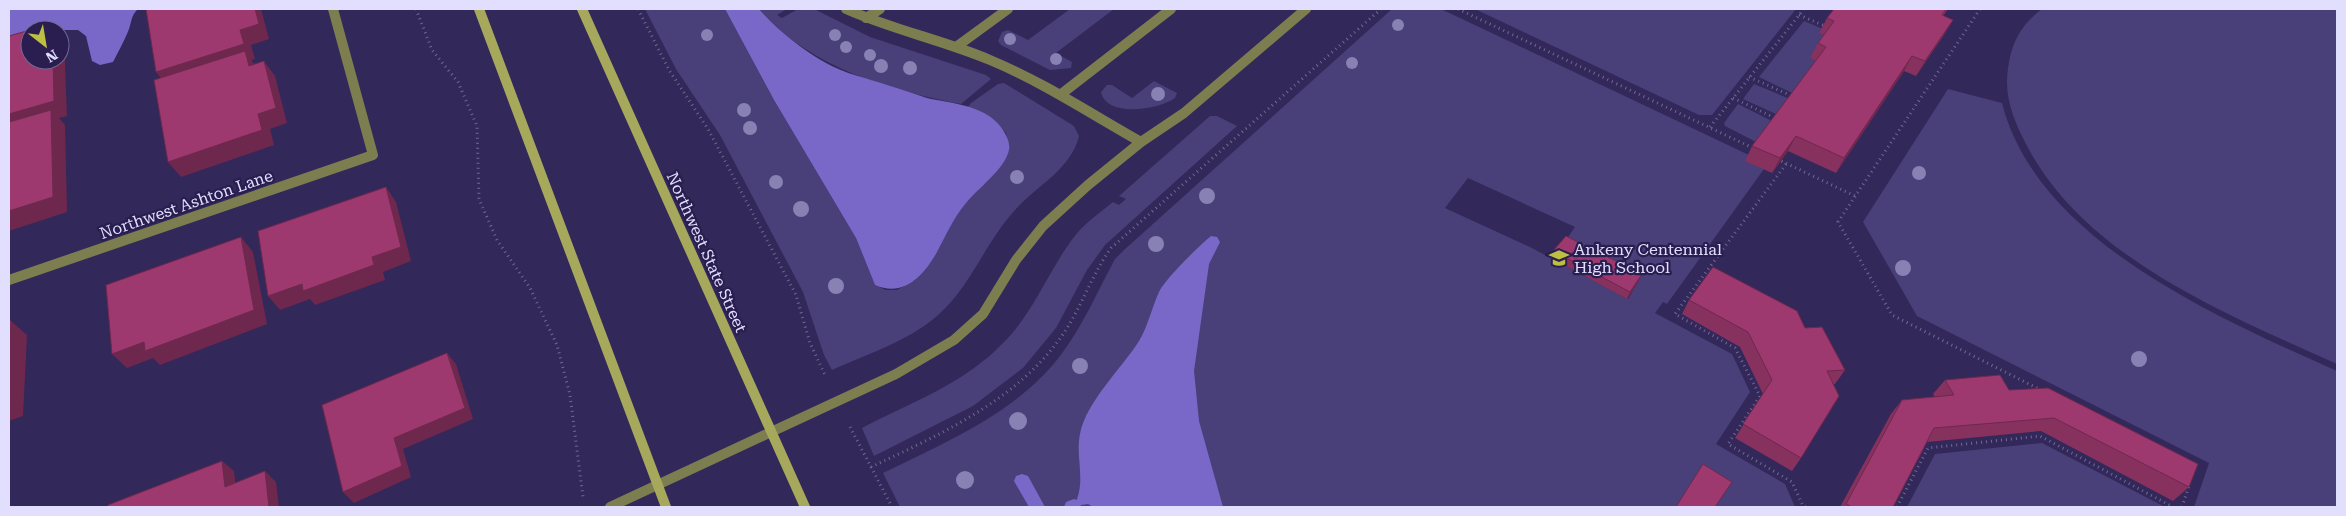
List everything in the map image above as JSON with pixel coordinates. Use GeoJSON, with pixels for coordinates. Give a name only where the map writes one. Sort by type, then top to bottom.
{"type":"FeatureCollection","features":[{"type":"Feature","properties":{"kind":"main road"},"geometry":{"type":"LineString","coordinates":[[479,9],[666,507]]}},
{"type":"Feature","properties":{"kind":"main road","name":"Northwest State Street"},"geometry":{"type":"LineString","coordinates":[[582,9],[805,507]]}},
{"type":"Feature","properties":{"kind":"street","name":"Northwest Ashton Lane"},"geometry":{"type":"LineString","coordinates":[[9,280],[373,155],[333,9]]}},
{"type":"Feature","properties":{"kind":"street"},"geometry":{"type":"LineString","coordinates":[[846,9],[924,39],[956,47],[990,59],[1060,95],[1141,142]]}},
{"type":"Feature","properties":{"kind":"street"},"geometry":{"type":"LineString","coordinates":[[866,18],[880,9]]}},
{"type":"Feature","properties":{"kind":"street"},"geometry":{"type":"LineString","coordinates":[[956,47],[1008,9]]}},
{"type":"Feature","properties":{"kind":"street"},"geometry":{"type":"LineString","coordinates":[[1060,95],[1171,9]]}},
{"type":"Feature","properties":{"kind":"street"},"geometry":{"type":"LineString","coordinates":[[610,507],[896,374],[954,340],[983,314],[1016,260],[1043,226],[1088,185],[1141,142],[1184,112],[1306,9]]}},
{"type":"Feature","properties":{"kind":"path"},"geometry":{"type":"LineString","coordinates":[[416,9],[432,50],[458,82],[477,126],[479,199],[497,240],[530,288],[557,345],[570,395],[583,498]]}},
{"type":"Feature","properties":{"kind":"path"},"geometry":{"type":"LineString","coordinates":[[638,9],[669,70],[708,129],[796,295],[810,343],[837,402],[892,507]]}},
{"type":"Feature","properties":{"kind":"path"},"geometry":{"type":"LineString","coordinates":[[872,467],[966,419],[995,401],[1030,371],[1058,342],[1075,317],[1095,270],[1111,248],[1381,9]]}},
{"type":"Feature","properties":{"kind":"path"},"geometry":{"type":"LineString","coordinates":[[1458,9],[1754,148]]}},
{"type":"Feature","properties":{"kind":"path"},"geometry":{"type":"LineString","coordinates":[[1710,128],[1804,9]]}},
{"type":"Feature","properties":{"kind":"path"},"geometry":{"type":"LineString","coordinates":[[1980,9],[1838,222],[1892,315],[2044,392]]}},
{"type":"Feature","properties":{"kind":"path"},"geometry":{"type":"LineString","coordinates":[[1799,15],[1825,26]]}},
{"type":"Feature","properties":{"kind":"path"},"geometry":{"type":"LineString","coordinates":[[1750,77],[1792,96]]}},
{"type":"Feature","properties":{"kind":"path"},"geometry":{"type":"LineString","coordinates":[[1733,98],[1776,118]]}},
{"type":"Feature","properties":{"kind":"path"},"geometry":{"type":"LineString","coordinates":[[1772,157],[1855,196]]}},
{"type":"Feature","properties":{"kind":"path"},"geometry":{"type":"LineString","coordinates":[[1786,164],[1674,314],[1735,348],[1760,396],[1728,444],[1792,482],[1803,506],[1806,507]]}},
{"type":"Feature","properties":{"kind":"path"},"geometry":{"type":"LineString","coordinates":[[1897,507],[1928,448],[2040,436],[2173,507]]}},
{"type":"Feature","properties":{"kind":"path"},"geometry":{"type":"LineString","coordinates":[[2182,507],[2193,476]]}},
{"type":"Feature","properties":{"kind":"shaded area"},"geometry":{"type":"Polygon","coordinates":[[[9,9],[138,9],[113,62],[100,65],[92,61],[86,36],[78,30],[70,30],[70,20],[20,20],[20,36],[9,37],[9,9]]]}},
{"type":"Feature","properties":{"kind":"shaded area"},"geometry":{"type":"Polygon","coordinates":[[[645,9],[725,9],[774,100],[856,238],[875,285],[886,290],[897,290],[914,280],[965,203],[1002,164],[1009,150],[1006,133],[992,118],[968,107],[971,103],[998,84],[1004,83],[1074,126],[1079,136],[1069,158],[1005,222],[959,292],[937,316],[900,340],[832,370],[824,355],[803,292],[720,135],[676,69],[645,9]]]}},
{"type":"Feature","properties":{"kind":"shaded area"},"geometry":{"type":"Polygon","coordinates":[[[725,9],[759,9],[790,39],[833,67],[927,98],[977,110],[992,118],[1002,128],[1007,137],[1009,150],[1002,164],[962,208],[932,261],[912,282],[895,289],[875,285],[856,238],[774,100],[725,9]]]}},
{"type":"Feature","properties":{"kind":"shaded area"},"geometry":{"type":"Polygon","coordinates":[[[759,9],[787,9],[777,15],[782,18],[798,9],[814,9],[870,37],[986,75],[991,79],[961,104],[878,83],[826,61],[801,46],[779,29],[759,9]]]}},
{"type":"Feature","properties":{"kind":"shaded area"},"geometry":{"type":"Polygon","coordinates":[[[1070,9],[1114,9],[1056,53],[1072,62],[1071,68],[1050,70],[1001,45],[998,41],[1002,32],[1008,30],[1028,40],[1070,9]]]}},
{"type":"Feature","properties":{"kind":"shaded area"},"geometry":{"type":"Polygon","coordinates":[[[1392,9],[1441,9],[1749,155],[1764,169],[1667,304],[1663,302],[1655,313],[1732,354],[1750,392],[1716,444],[1785,484],[1795,507],[900,507],[883,473],[979,424],[1023,394],[1042,376],[1068,345],[1083,321],[1115,259],[1392,9]],[[1468,178],[1445,208],[1532,248],[1628,299],[1639,280],[1564,243],[1575,227],[1468,178]]]}},
{"type":"Feature","properties":{"kind":"shaded area"},"geometry":{"type":"Polygon","coordinates":[[[1475,9],[1796,9],[1712,115],[1699,115],[1475,9]]]}},
{"type":"Feature","properties":{"kind":"shaded area"},"geometry":{"type":"Polygon","coordinates":[[[2042,9],[2337,9],[2337,364],[2250,325],[2162,278],[2121,251],[2084,219],[2052,184],[2022,137],[2007,91],[2009,61],[2015,41],[2026,24],[2042,9]]]}},
{"type":"Feature","properties":{"kind":"shaded area"},"geometry":{"type":"Polygon","coordinates":[[[1804,21],[1823,29],[1826,36],[1811,58],[1818,62],[1794,94],[1759,77],[1804,21]]]}},
{"type":"Feature","properties":{"kind":"shaded area"},"geometry":{"type":"Polygon","coordinates":[[[1154,81],[1177,93],[1175,98],[1157,106],[1134,109],[1112,106],[1105,100],[1101,92],[1107,85],[1112,85],[1132,98],[1154,81]]]}},
{"type":"Feature","properties":{"kind":"shaded area"},"geometry":{"type":"Polygon","coordinates":[[[1754,84],[1790,99],[1778,115],[1743,99],[1754,84]]]}},
{"type":"Feature","properties":{"kind":"shaded area"},"geometry":{"type":"Polygon","coordinates":[[[1948,89],[2002,103],[2022,152],[2053,196],[2092,234],[2138,269],[2188,299],[2240,326],[2337,371],[2337,507],[2194,507],[2209,463],[1917,316],[1863,222],[1948,89]]]}},
{"type":"Feature","properties":{"kind":"shaded area"},"geometry":{"type":"Polygon","coordinates":[[[1738,104],[1774,122],[1758,143],[1725,126],[1724,123],[1738,104]]]}},
{"type":"Feature","properties":{"kind":"shaded area"},"geometry":{"type":"Polygon","coordinates":[[[1210,116],[1217,116],[1237,126],[1105,245],[1087,270],[1056,328],[1023,368],[973,406],[874,456],[862,428],[937,391],[972,370],[988,357],[1004,342],[1023,319],[1062,254],[1080,230],[1113,202],[1119,205],[1126,199],[1119,196],[1210,116]]]}},
{"type":"Feature","properties":{"kind":"shaded area"},"geometry":{"type":"Polygon","coordinates":[[[1211,236],[1217,237],[1220,242],[1209,264],[1194,371],[1199,421],[1223,507],[1093,507],[1088,504],[1074,506],[1080,488],[1080,434],[1089,410],[1139,341],[1163,286],[1183,263],[1211,236]]]}},
{"type":"Feature","properties":{"kind":"shaded area"},"geometry":{"type":"Polygon","coordinates":[[[2042,443],[2165,507],[1907,507],[1935,454],[2042,443]]]}},
{"type":"Feature","properties":{"kind":"building"},"geometry":{"type":"Polygon","coordinates":[[[146,9],[255,9],[259,24],[240,30],[244,44],[156,72],[146,9]]]}},
{"type":"Feature","properties":{"kind":"building"},"geometry":{"type":"Polygon","coordinates":[[[1834,9],[1946,9],[1942,15],[1953,20],[1925,61],[1912,56],[1844,158],[1796,136],[1780,158],[1752,146],[1826,47],[1818,43],[1834,21],[1827,18],[1834,9]]]}},
{"type":"Feature","properties":{"kind":"building"},"geometry":{"type":"Polygon","coordinates":[[[20,33],[20,70],[53,70],[54,101],[9,114],[9,36],[20,33]]]}},
{"type":"Feature","properties":{"kind":"building"},"geometry":{"type":"Polygon","coordinates":[[[245,51],[249,66],[264,61],[276,108],[258,114],[262,130],[168,162],[154,80],[245,51]]]}},
{"type":"Feature","properties":{"kind":"building"},"geometry":{"type":"Polygon","coordinates":[[[51,110],[53,197],[9,211],[9,122],[51,110]]]}},
{"type":"Feature","properties":{"kind":"building"},"geometry":{"type":"Polygon","coordinates":[[[386,187],[401,247],[372,257],[374,265],[303,291],[302,284],[268,296],[258,231],[386,187]]]}},
{"type":"Feature","properties":{"kind":"building"},"geometry":{"type":"Polygon","coordinates":[[[1566,236],[1642,274],[1630,292],[1553,251],[1566,236]]]}},
{"type":"Feature","properties":{"kind":"building"},"geometry":{"type":"Polygon","coordinates":[[[241,237],[254,310],[145,351],[144,342],[112,354],[106,285],[241,237]]]}},
{"type":"Feature","properties":{"kind":"building"},"geometry":{"type":"Polygon","coordinates":[[[1713,267],[1797,311],[1805,328],[1822,327],[1845,370],[1827,371],[1839,396],[1801,458],[1743,424],[1772,380],[1748,332],[1689,300],[1713,267]]]}},
{"type":"Feature","properties":{"kind":"building"},"geometry":{"type":"Polygon","coordinates":[[[9,321],[11,321],[9,355],[9,321]]]}},
{"type":"Feature","properties":{"kind":"building"},"geometry":{"type":"Polygon","coordinates":[[[447,353],[465,408],[394,438],[402,466],[343,492],[322,405],[447,353]]]}},
{"type":"Feature","properties":{"kind":"building"},"geometry":{"type":"Polygon","coordinates":[[[2000,375],[2009,390],[2048,388],[2198,464],[2189,487],[2054,418],[1934,428],[1893,507],[1852,507],[1846,504],[1902,400],[1954,395],[1945,380],[2000,375]]]}},
{"type":"Feature","properties":{"kind":"building"},"geometry":{"type":"Polygon","coordinates":[[[222,461],[225,487],[265,471],[269,507],[108,507],[108,505],[222,461]]]}},
{"type":"Feature","properties":{"kind":"building"},"geometry":{"type":"Polygon","coordinates":[[[1703,464],[1732,482],[1715,507],[1676,507],[1703,464]]]}},
{"type":"Feature","properties":{"kind":"waterway"},"geometry":{"type":"LineString","coordinates":[[1022,481],[1037,507]]}},
{"type":"Feature","properties":{"kind":"place","name":"Ankeny Centennial High School"},"geometry":{"type":"Point","coordinates":[1559,258]}}]}
